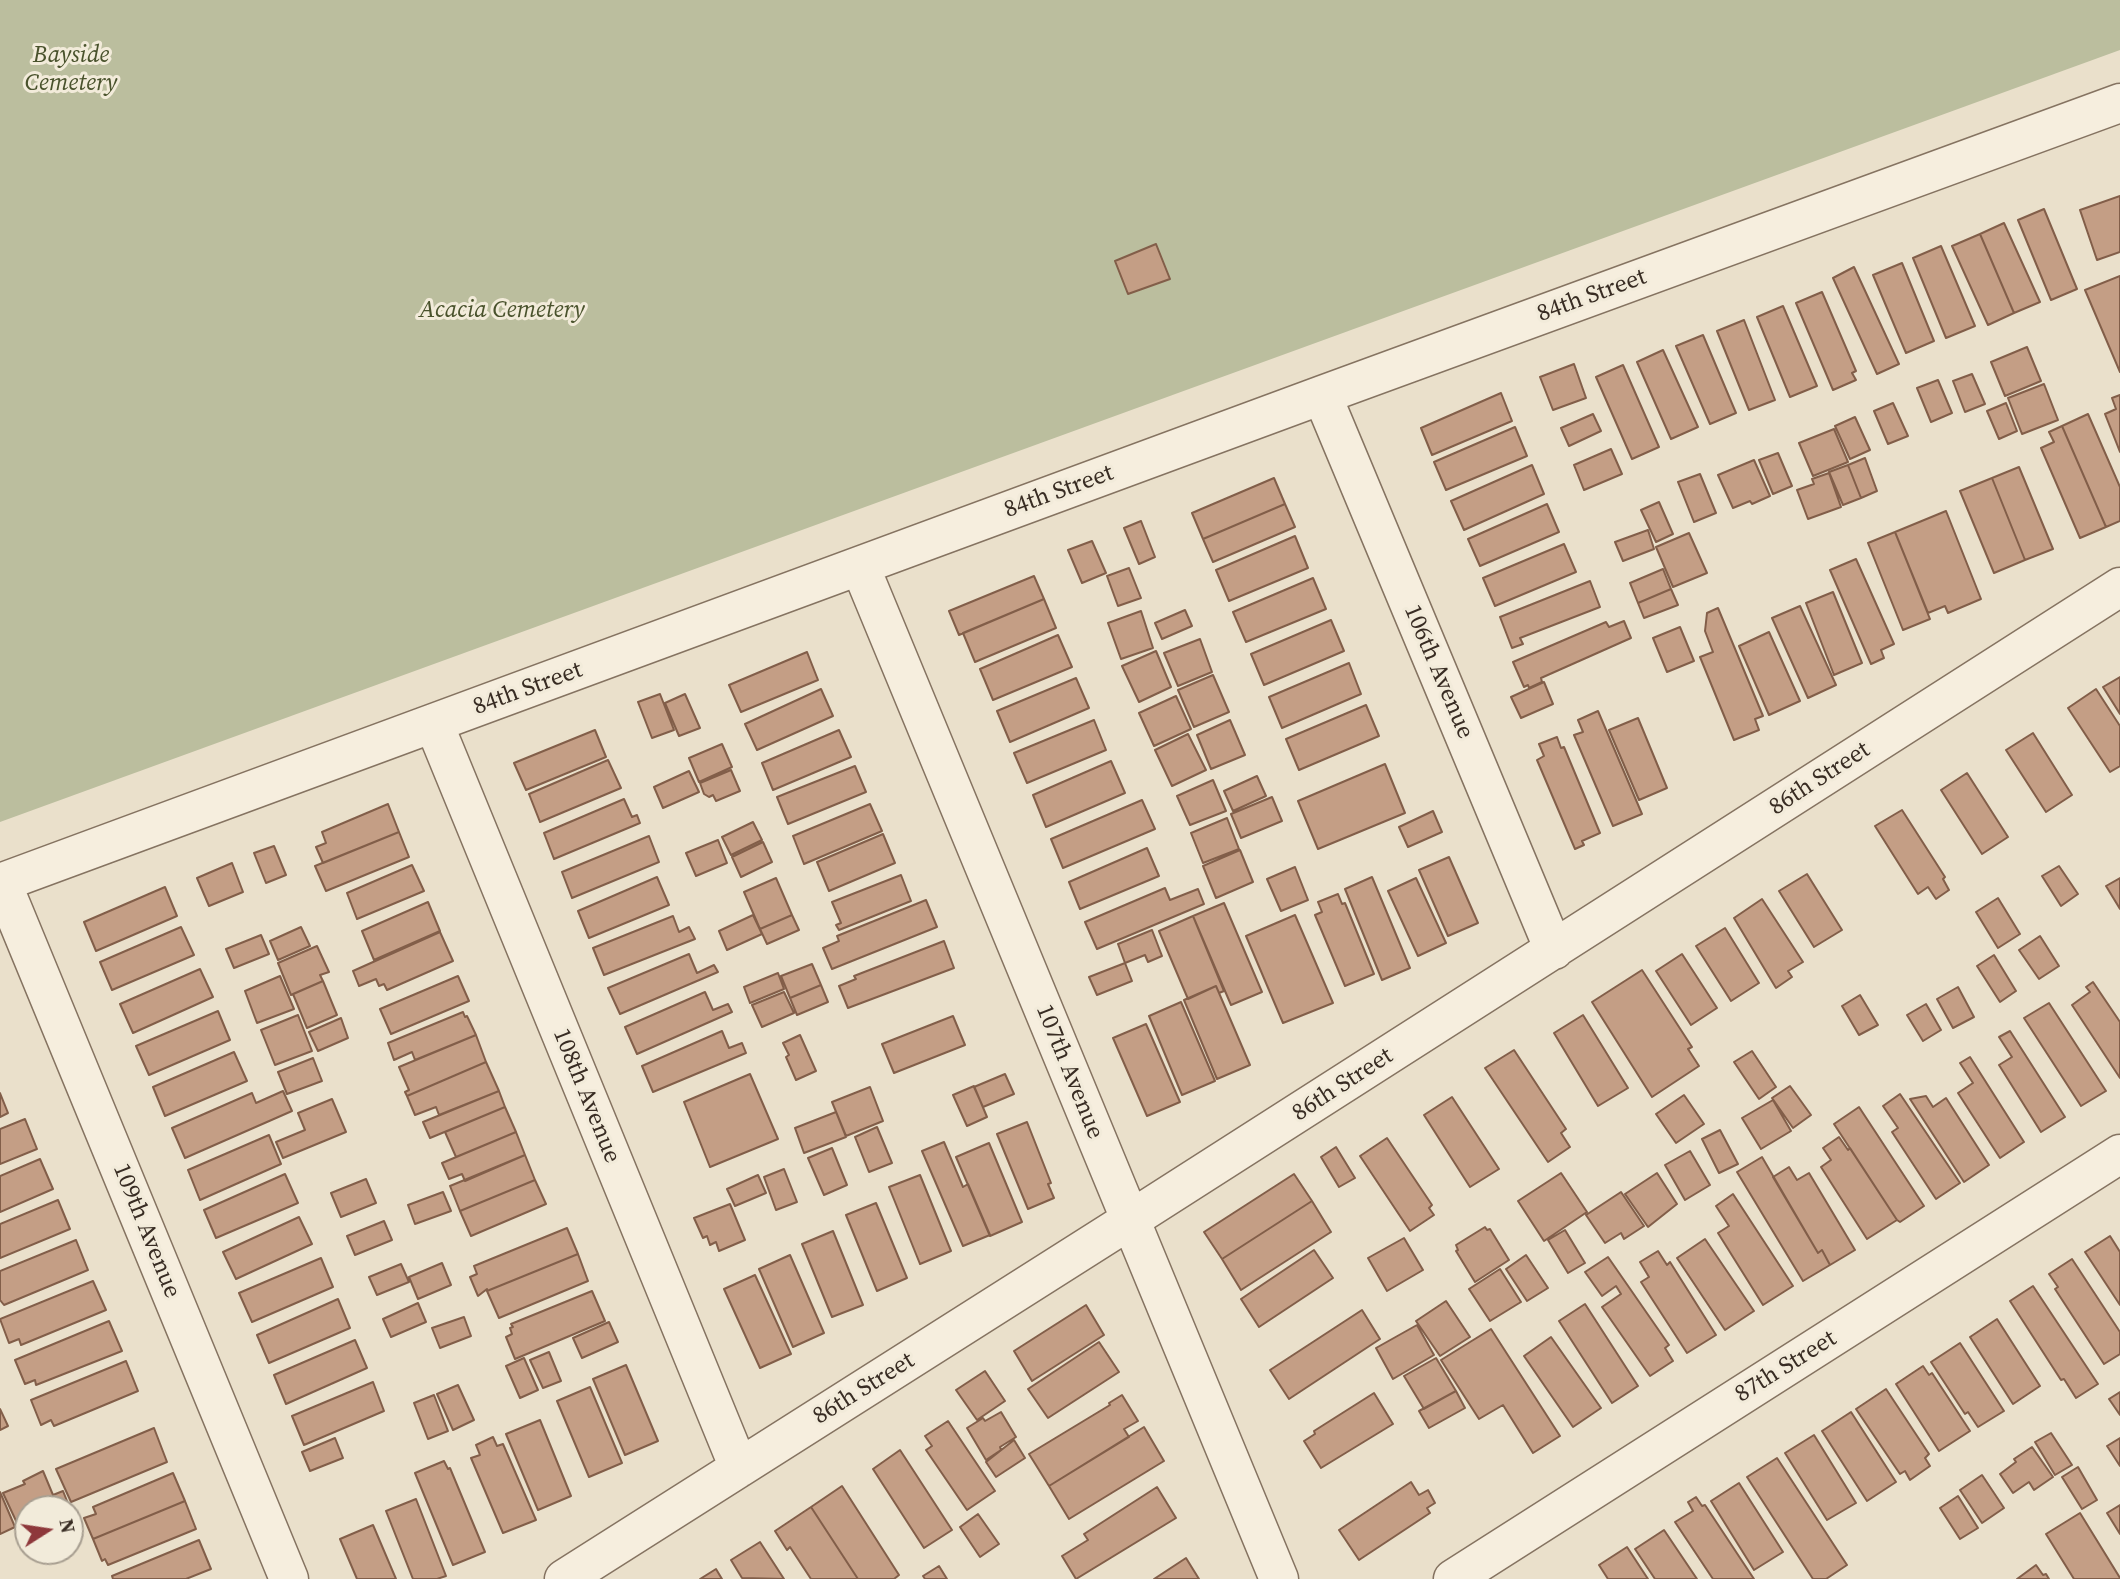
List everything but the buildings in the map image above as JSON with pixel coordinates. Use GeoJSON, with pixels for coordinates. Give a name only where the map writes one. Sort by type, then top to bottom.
{"type":"FeatureCollection","features":[{"type":"Feature","properties":{"kind":"street","name":"84th Street"},"geometry":{"type":"LineString","coordinates":[[1,883],[2120,103]]}},
{"type":"Feature","properties":{"kind":"street","name":"106th Avenue"},"geometry":{"type":"LineString","coordinates":[[1322,395],[1554,950]]}},
{"type":"Feature","properties":{"kind":"street","name":"107th Avenue"},"geometry":{"type":"LineString","coordinates":[[860,566],[1279,1579]]}},
{"type":"Feature","properties":{"kind":"street","name":"86th Street"},"geometry":{"type":"LineString","coordinates":[[564,1579],[2120,587]]}},
{"type":"Feature","properties":{"kind":"street","name":"108th Avenue"},"geometry":{"type":"LineString","coordinates":[[434,724],[739,1468]]}},
{"type":"Feature","properties":{"kind":"street","name":"109th Avenue"},"geometry":{"type":"LineString","coordinates":[[1,883],[289,1579]]}},
{"type":"Feature","properties":{"kind":"street","name":"87th Street"},"geometry":{"type":"LineString","coordinates":[[1453,1579],[2120,1154]]}},
{"type":"Feature","properties":{"kind":"green space","name":"Acacia Cemetery"},"geometry":{"type":"Polygon","coordinates":[[[0,0],[2120,0],[2120,50],[0,822],[0,0]]]}},
{"type":"Feature","properties":{"kind":"park label","name":"Bayside Cemetery"},"geometry":{"type":"Point","coordinates":[71,70]}}]}
